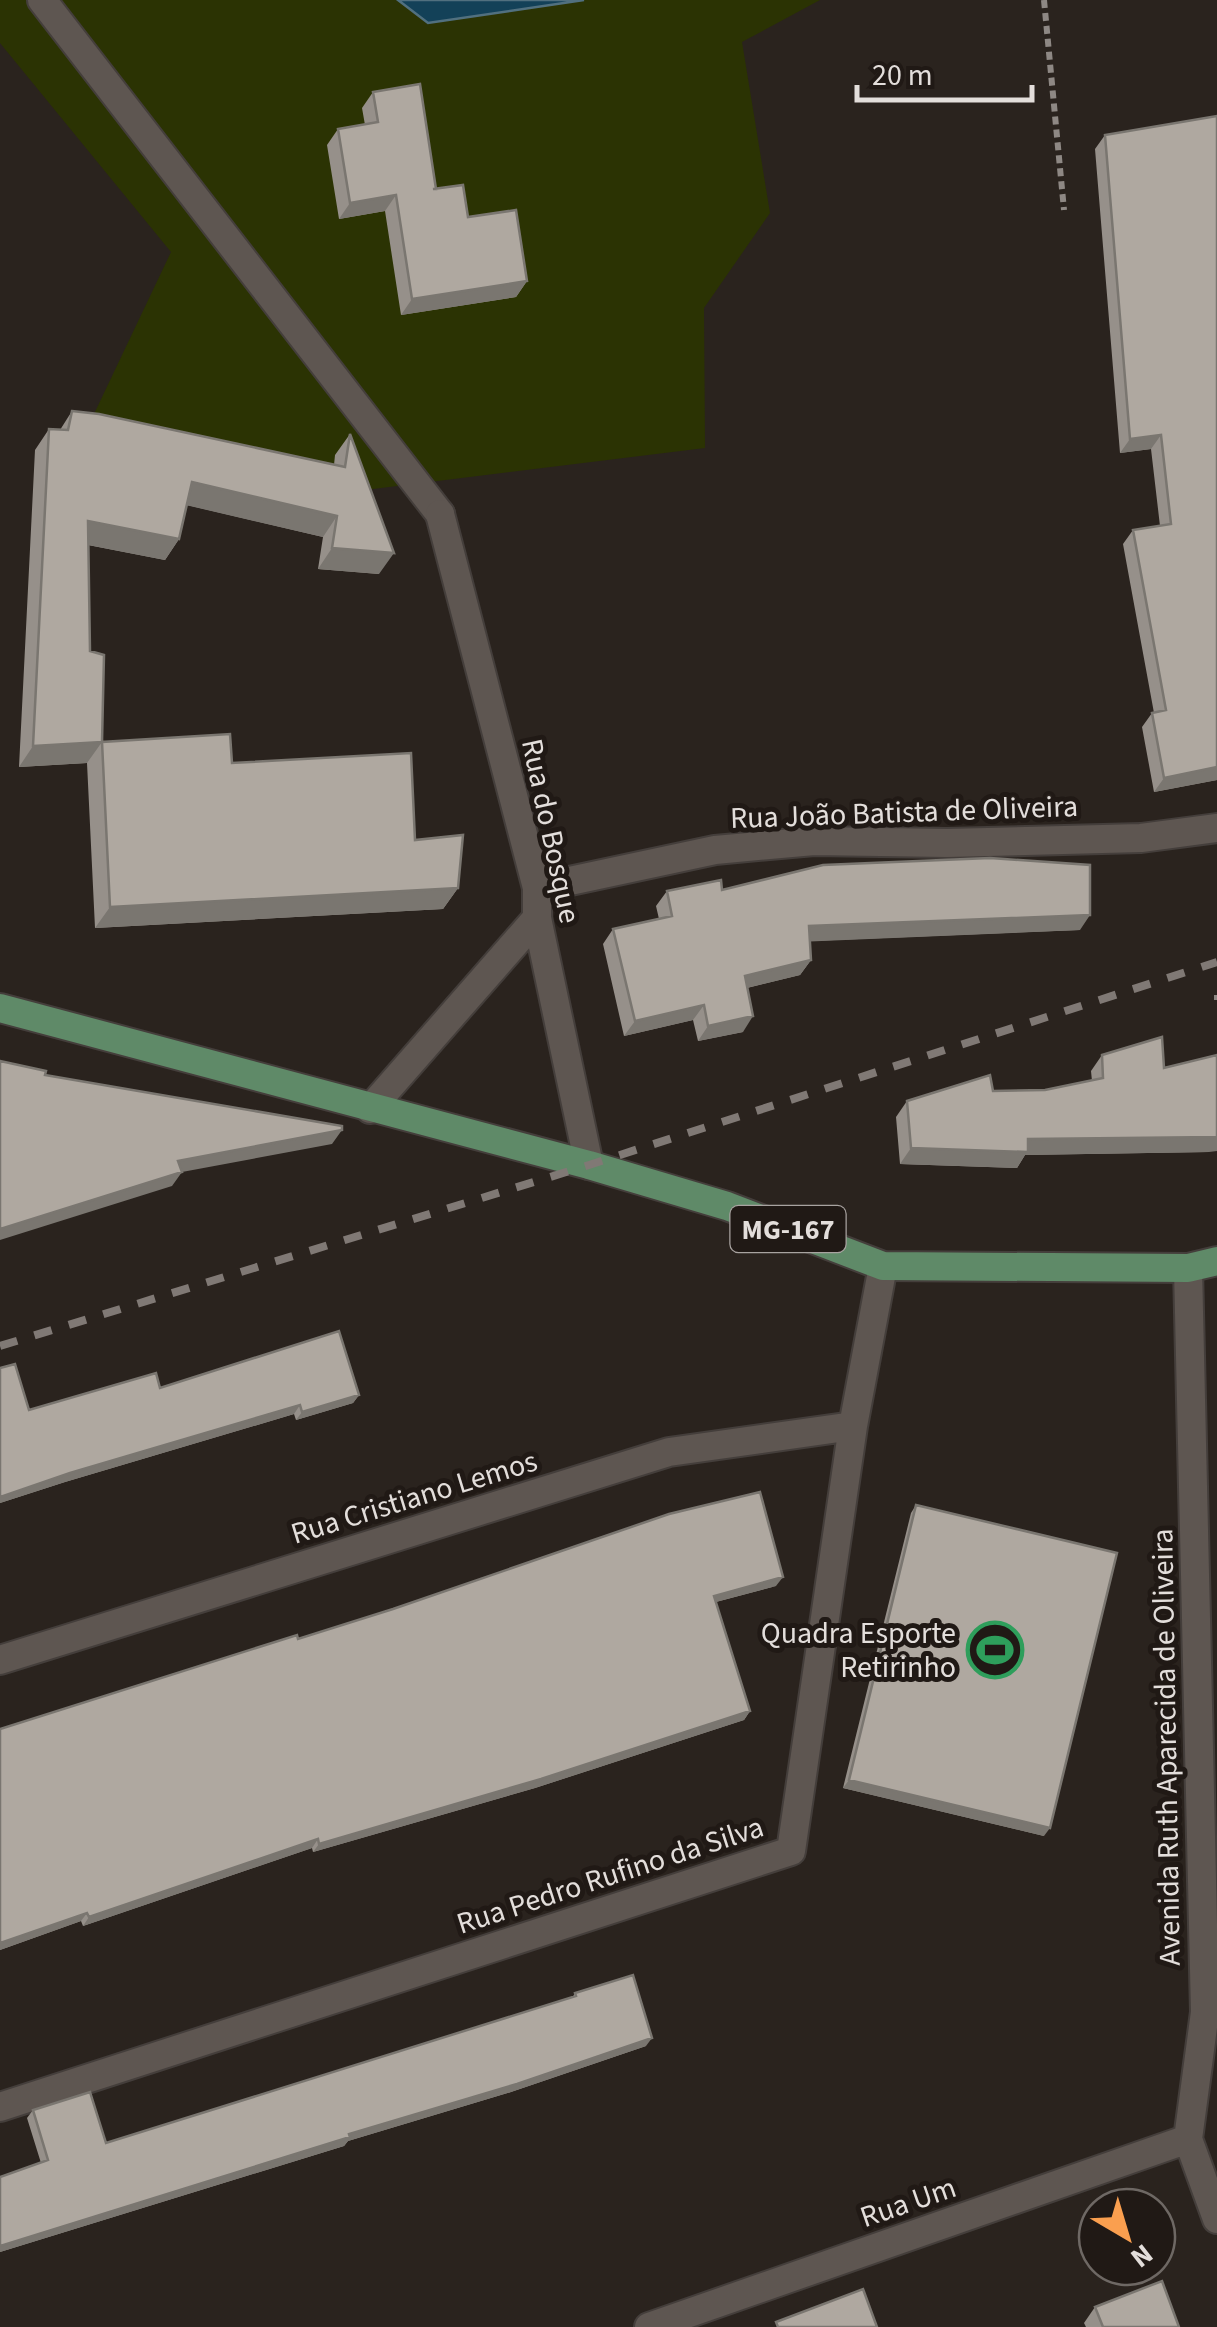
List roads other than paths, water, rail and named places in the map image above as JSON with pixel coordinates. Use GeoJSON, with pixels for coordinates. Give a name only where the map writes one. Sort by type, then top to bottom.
{"type":"FeatureCollection","features":[{"type":"Feature","properties":{"kind":"main road","name":"MG-167"},"geometry":{"type":"LineString","coordinates":[[0,1008],[589,1165],[727,1206],[883,1266],[1188,1268],[1217,1260]]}},
{"type":"Feature","properties":{"kind":"street","name":"Rua do Bosque"},"geometry":{"type":"LineString","coordinates":[[42,0],[440,514],[537,888],[538,918],[589,1165]]}},
{"type":"Feature","properties":{"kind":"street","name":"Rua João Batista de Oliveira"},"geometry":{"type":"LineString","coordinates":[[537,888],[715,850],[814,841],[947,843],[1142,838],[1217,828]]}},
{"type":"Feature","properties":{"kind":"street"},"geometry":{"type":"LineString","coordinates":[[370,1109],[538,918]]}},
{"type":"Feature","properties":{"kind":"street","name":"Rua Pedro Rufino da Silva"},"geometry":{"type":"LineString","coordinates":[[0,2107],[791,1851],[854,1426],[883,1266]]}},
{"type":"Feature","properties":{"kind":"street","name":"Avenida Ruth Aparecida de Oliveira"},"geometry":{"type":"LineString","coordinates":[[1188,1268],[1211,2011],[1188,2139],[1217,2219]]}},
{"type":"Feature","properties":{"kind":"street","name":"Rua Cristiano Lemos"},"geometry":{"type":"LineString","coordinates":[[0,1660],[669,1452],[854,1426]]}},
{"type":"Feature","properties":{"kind":"street","name":"Rua Um"},"geometry":{"type":"LineString","coordinates":[[649,2327],[680,2322],[1188,2139]]}},
{"type":"Feature","properties":{"kind":"water"},"geometry":{"type":"Polygon","coordinates":[[[398,0],[584,0],[428,23],[398,0]]]}},
{"type":"Feature","properties":{"kind":"railway"},"geometry":{"type":"LineString","coordinates":[[0,1346],[589,1165],[1217,962]]}},
{"type":"Feature","properties":{"kind":"place","name":"Quadra Esporte Retirinho"},"geometry":{"type":"Point","coordinates":[995,1650]}}]}
